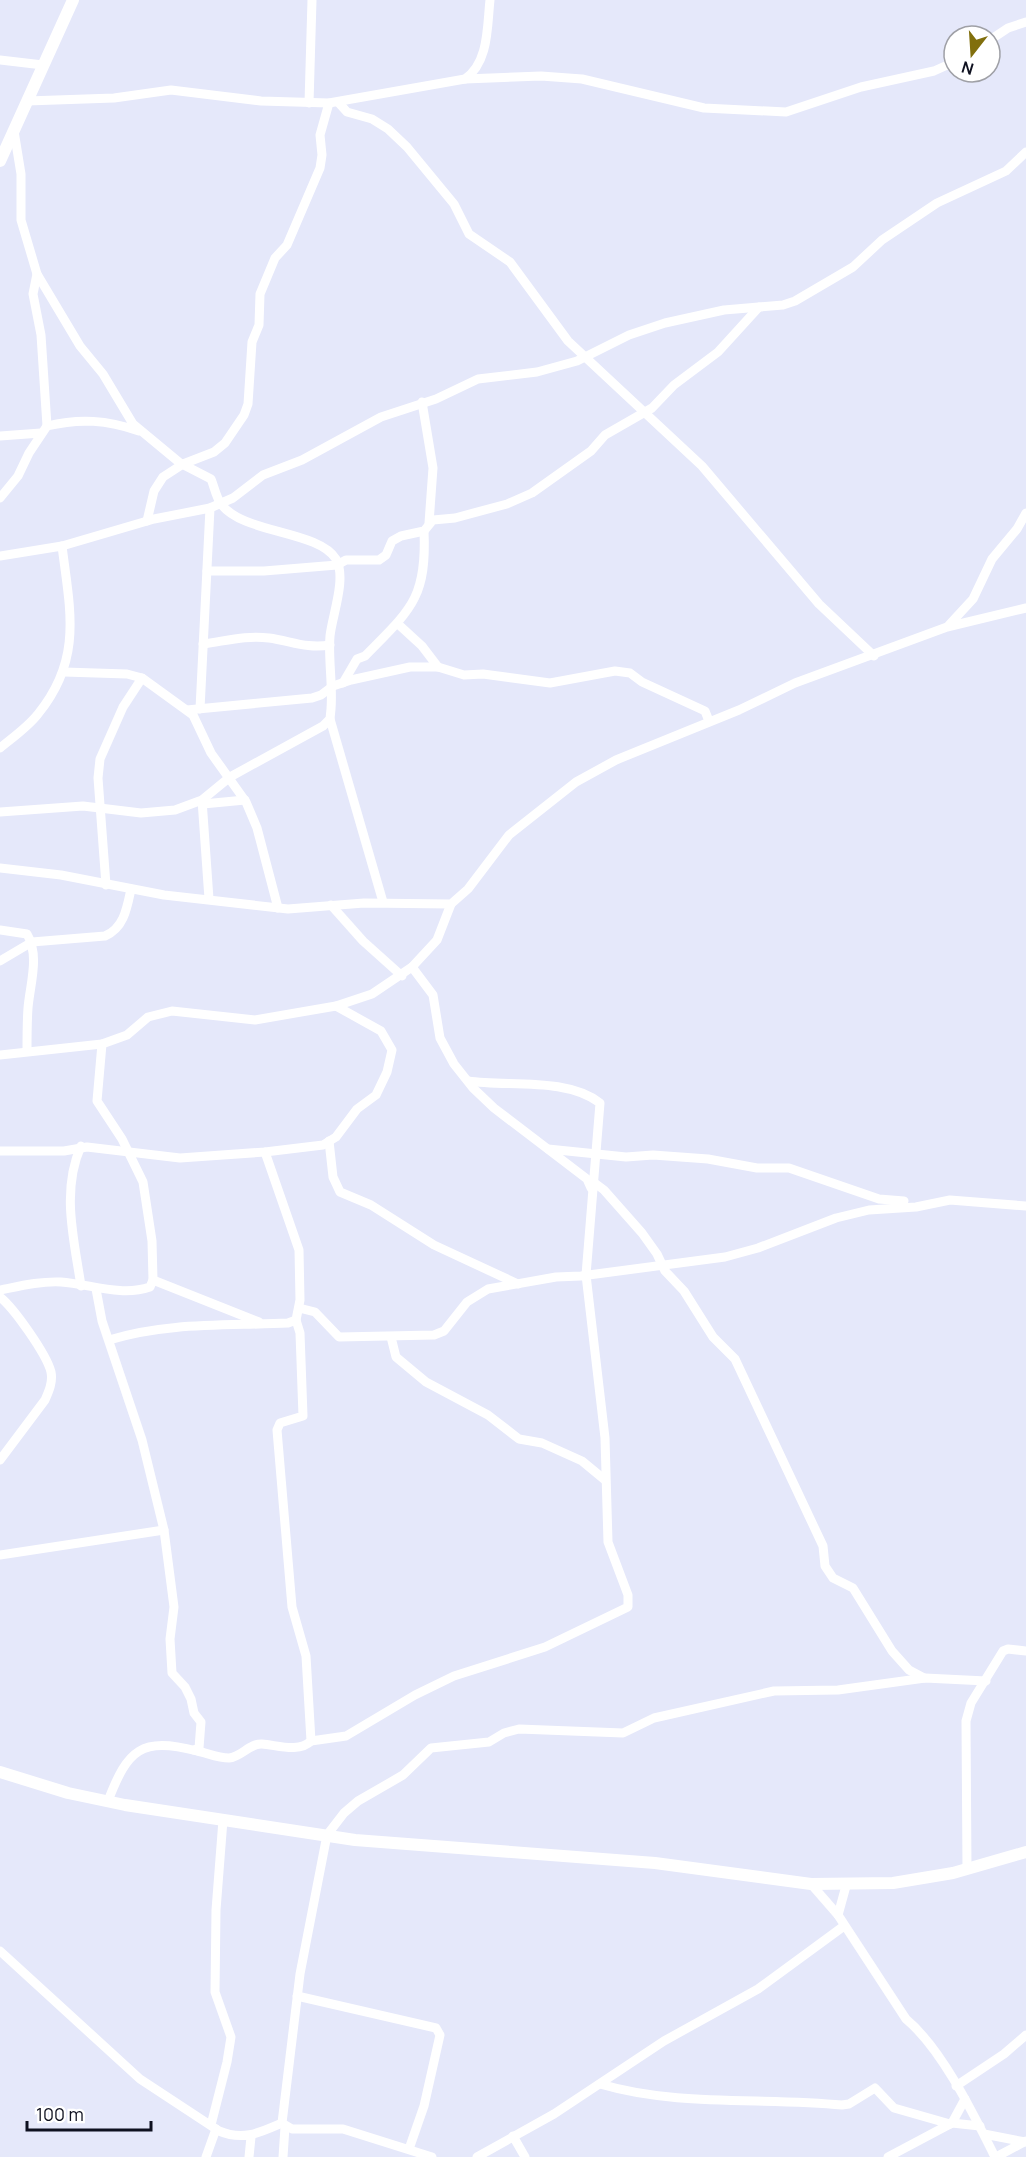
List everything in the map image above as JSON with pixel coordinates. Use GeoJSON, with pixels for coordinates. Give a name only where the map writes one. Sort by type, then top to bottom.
{"type":"FeatureCollection","features":[{"type":"Feature","properties":{"kind":"street"},"geometry":{"type":"LineString","coordinates":[[0,161],[73,0]]}},
{"type":"Feature","properties":{"kind":"street"},"geometry":{"type":"LineString","coordinates":[[309,103],[312,0]]}},
{"type":"Feature","properties":{"kind":"street"},"geometry":{"type":"LineString","coordinates":[[465,79],[473,74],[483,53],[490,0]]}},
{"type":"Feature","properties":{"kind":"street"},"geometry":{"type":"LineString","coordinates":[[1002,32],[1026,22]]}},
{"type":"Feature","properties":{"kind":"street"},"geometry":{"type":"LineString","coordinates":[[0,60],[44,65]]}},
{"type":"Feature","properties":{"kind":"street"},"geometry":{"type":"LineString","coordinates":[[27,101],[114,98],[171,90],[243,99],[333,103],[465,79],[541,76],[582,79],[704,108],[780,112],[872,84],[942,67]]}},
{"type":"Feature","properties":{"kind":"street"},"geometry":{"type":"LineString","coordinates":[[333,103],[347,112],[372,119],[388,129],[407,147],[454,204],[464,229],[510,262],[540,301],[556,327],[702,466],[819,604],[874,656]]}},
{"type":"Feature","properties":{"kind":"street"},"geometry":{"type":"LineString","coordinates":[[147,521],[154,491],[163,477],[183,464],[214,452],[225,443],[244,415],[248,404],[252,342],[259,325],[258,302],[275,258],[287,245],[320,168],[322,154],[320,135],[333,103]]}},
{"type":"Feature","properties":{"kind":"street"},"geometry":{"type":"LineString","coordinates":[[14,131],[21,174],[21,220],[37,274],[80,346],[103,374],[133,423],[141,432],[183,464],[211,478],[220,504],[234,516],[316,546],[330,553],[336,560],[337,600],[330,645],[333,686],[330,719],[383,902]]}},
{"type":"Feature","properties":{"kind":"street"},"geometry":{"type":"LineString","coordinates":[[0,556],[62,546],[147,521],[210,508],[233,498],[263,475],[302,460],[381,417],[478,378],[537,372],[585,356],[648,327],[715,312],[783,305],[811,292],[853,267],[882,240],[937,203],[1006,171],[1026,152]]}},
{"type":"Feature","properties":{"kind":"street"},"geometry":{"type":"LineString","coordinates":[[0,498],[18,476],[44,429],[40,335],[33,294],[37,274]]}},
{"type":"Feature","properties":{"kind":"street"},"geometry":{"type":"LineString","coordinates":[[207,571],[264,571],[337,565],[346,560],[379,560],[386,555],[392,541],[400,536],[518,500],[566,470],[591,451],[605,435],[645,413],[674,386],[718,352],[759,307]]}},
{"type":"Feature","properties":{"kind":"street"},"geometry":{"type":"LineString","coordinates":[[343,683],[357,659],[365,656],[408,614],[420,589],[426,558],[433,468],[422,402]]}},
{"type":"Feature","properties":{"kind":"street"},"geometry":{"type":"LineString","coordinates":[[0,436],[86,420],[107,422],[141,432]]}},
{"type":"Feature","properties":{"kind":"street"},"geometry":{"type":"LineString","coordinates":[[200,709],[210,508]]}},
{"type":"Feature","properties":{"kind":"street"},"geometry":{"type":"LineString","coordinates":[[947,627],[973,599],[992,560],[1017,529],[1026,513]]}},
{"type":"Feature","properties":{"kind":"street"},"geometry":{"type":"LineString","coordinates":[[0,748],[37,716],[64,672],[71,638],[62,546]]}},
{"type":"Feature","properties":{"kind":"street"},"geometry":{"type":"LineString","coordinates":[[973,599],[976,620]]}},
{"type":"Feature","properties":{"kind":"street"},"geometry":{"type":"LineString","coordinates":[[0,1054],[102,1044],[127,1035],[156,1014],[172,1011],[255,1020],[336,1006],[372,994],[402,976],[437,940],[451,904],[468,889],[509,835],[576,782],[616,760],[795,683],[874,656],[947,627],[1026,608]]}},
{"type":"Feature","properties":{"kind":"street"},"geometry":{"type":"LineString","coordinates":[[398,624],[422,646],[438,667]]}},
{"type":"Feature","properties":{"kind":"street"},"geometry":{"type":"LineString","coordinates":[[204,644],[242,637],[271,638],[296,645],[317,647],[330,645]]}},
{"type":"Feature","properties":{"kind":"street"},"geometry":{"type":"LineString","coordinates":[[187,710],[312,698],[321,696],[333,686],[343,683],[410,667],[438,667],[464,675],[483,674],[550,682],[615,671],[630,673],[642,682],[705,711],[709,721]]}},
{"type":"Feature","properties":{"kind":"street"},"geometry":{"type":"LineString","coordinates":[[64,672],[127,674],[142,678],[193,715],[211,753],[245,800],[257,828],[278,908]]}},
{"type":"Feature","properties":{"kind":"street"},"geometry":{"type":"LineString","coordinates":[[106,885],[98,778],[100,759],[123,707],[142,678]]}},
{"type":"Feature","properties":{"kind":"street"},"geometry":{"type":"LineString","coordinates":[[202,802],[230,777],[295,743],[323,726],[330,719]]}},
{"type":"Feature","properties":{"kind":"street"},"geometry":{"type":"LineString","coordinates":[[0,812],[83,806],[158,812],[202,802],[245,800]]}},
{"type":"Feature","properties":{"kind":"street"},"geometry":{"type":"LineString","coordinates":[[202,802],[209,899]]}},
{"type":"Feature","properties":{"kind":"street"},"geometry":{"type":"LineString","coordinates":[[0,868],[61,875],[131,889],[288,909],[383,902],[451,904]]}},
{"type":"Feature","properties":{"kind":"street"},"geometry":{"type":"LineString","coordinates":[[0,961],[32,942],[105,936],[114,932],[125,915],[131,889]]}},
{"type":"Feature","properties":{"kind":"street"},"geometry":{"type":"LineString","coordinates":[[331,905],[363,941],[402,976]]}},
{"type":"Feature","properties":{"kind":"street"},"geometry":{"type":"LineString","coordinates":[[0,930],[27,934],[32,942],[33,975],[27,1051]]}},
{"type":"Feature","properties":{"kind":"street"},"geometry":{"type":"LineString","coordinates":[[412,967],[433,995],[440,1038],[454,1064],[468,1081],[494,1108],[592,1185],[604,1190],[642,1233],[698,1311],[713,1337],[735,1359],[823,1546],[827,1570],[838,1582],[853,1588],[892,1651],[909,1670],[924,1678]]}},
{"type":"Feature","properties":{"kind":"street"},"geometry":{"type":"LineString","coordinates":[[0,1151],[64,1151],[81,1146],[128,1149],[180,1158],[323,1145],[347,1125],[357,1108],[375,1095],[387,1072],[392,1050],[381,1031],[336,1006]]}},
{"type":"Feature","properties":{"kind":"street"},"geometry":{"type":"LineString","coordinates":[[0,1290],[39,1282],[96,1289],[138,1291],[150,1287],[153,1280],[152,1241],[143,1182],[128,1149],[97,1101],[102,1044]]}},
{"type":"Feature","properties":{"kind":"street"},"geometry":{"type":"LineString","coordinates":[[108,1801],[119,1777],[139,1749],[155,1745],[194,1750],[228,1758],[257,1744],[290,1748],[311,1741],[346,1736],[415,1695],[454,1676],[545,1647],[628,1607],[628,1595],[608,1542],[605,1480],[606,1438],[586,1275],[600,1103],[592,1097],[536,1084],[496,1085],[468,1081]]}},
{"type":"Feature","properties":{"kind":"street"},"geometry":{"type":"LineString","coordinates":[[329,1141],[333,1177],[340,1192],[371,1205],[434,1245],[518,1284]]}},
{"type":"Feature","properties":{"kind":"street"},"geometry":{"type":"LineString","coordinates":[[81,1146],[72,1166],[69,1191],[81,1286]]}},
{"type":"Feature","properties":{"kind":"street"},"geometry":{"type":"LineString","coordinates":[[548,1149],[595,1155],[708,1159],[757,1168],[789,1168],[879,1199],[927,1204]]}},
{"type":"Feature","properties":{"kind":"street"},"geometry":{"type":"LineString","coordinates":[[265,1152],[299,1250],[299,1308],[296,1320],[300,1332],[303,1416],[280,1423],[277,1430],[292,1607],[306,1656],[311,1741]]}},
{"type":"Feature","properties":{"kind":"street"},"geometry":{"type":"LineString","coordinates":[[299,1308],[315,1312],[339,1338],[434,1335],[444,1331],[479,1292],[518,1284],[725,1257],[758,1248],[836,1218],[869,1210],[950,1200],[1026,1206]]}},
{"type":"Feature","properties":{"kind":"street"},"geometry":{"type":"LineString","coordinates":[[153,1280],[264,1324]]}},
{"type":"Feature","properties":{"kind":"street"},"geometry":{"type":"LineString","coordinates":[[96,1289],[109,1340],[138,1429],[164,1530],[174,1607],[170,1639],[172,1673],[185,1687],[194,1713],[201,1722],[199,1748],[194,1750]]}},
{"type":"Feature","properties":{"kind":"street"},"geometry":{"type":"LineString","coordinates":[[0,1297],[29,1330],[51,1371],[51,1389],[45,1400],[0,1460]]}},
{"type":"Feature","properties":{"kind":"street"},"geometry":{"type":"LineString","coordinates":[[109,1340],[142,1330],[192,1325],[288,1323],[296,1320]]}},
{"type":"Feature","properties":{"kind":"street"},"geometry":{"type":"LineString","coordinates":[[391,1337],[396,1357],[426,1382],[488,1415],[519,1439],[542,1443],[582,1461],[605,1480]]}},
{"type":"Feature","properties":{"kind":"street"},"geometry":{"type":"LineString","coordinates":[[0,1555],[164,1530]]}},
{"type":"Feature","properties":{"kind":"street"},"geometry":{"type":"LineString","coordinates":[[967,1869],[966,1721],[970,1703],[1004,1652],[1008,1649],[1026,1651]]}},
{"type":"Feature","properties":{"kind":"street"},"geometry":{"type":"LineString","coordinates":[[283,2157],[283,2125],[297,1996],[327,1835],[344,1813],[404,1775],[435,1746],[489,1742],[504,1733],[527,1728],[581,1733],[623,1733],[654,1718],[774,1691],[838,1690],[924,1678],[986,1681]]}},
{"type":"Feature","properties":{"kind":"street"},"geometry":{"type":"LineString","coordinates":[[0,1772],[68,1794],[327,1835],[655,1863],[811,1884],[846,1886],[893,1883],[967,1869],[1026,1852]]}},
{"type":"Feature","properties":{"kind":"street"},"geometry":{"type":"LineString","coordinates":[[206,2157],[231,2037],[215,1992],[216,1910],[223,1820]]}},
{"type":"Feature","properties":{"kind":"street"},"geometry":{"type":"LineString","coordinates":[[811,1884],[838,1915],[867,1956],[906,2019],[918,2029],[965,2099],[995,2157],[1025,2142]]}},
{"type":"Feature","properties":{"kind":"street"},"geometry":{"type":"LineString","coordinates":[[838,1915],[846,1886]]}},
{"type":"Feature","properties":{"kind":"street"},"geometry":{"type":"LineString","coordinates":[[477,2157],[554,2114],[664,2041],[758,1989],[844,1926]]}},
{"type":"Feature","properties":{"kind":"street"},"geometry":{"type":"LineString","coordinates":[[0,1951],[140,2079],[230,2136],[251,2137],[283,2125],[308,2130],[331,2127],[432,2157]]}},
{"type":"Feature","properties":{"kind":"street"},"geometry":{"type":"LineString","coordinates":[[297,1996],[436,2028],[440,2035],[434,2063],[409,2149]]}},
{"type":"Feature","properties":{"kind":"street"},"geometry":{"type":"LineString","coordinates":[[956,2086],[1005,2054],[1026,2035]]}},
{"type":"Feature","properties":{"kind":"street"},"geometry":{"type":"LineString","coordinates":[[600,2084],[676,2099],[780,2100],[842,2105],[849,2104],[875,2088],[894,2108],[1025,2142]]}},
{"type":"Feature","properties":{"kind":"street"},"geometry":{"type":"LineString","coordinates":[[888,2157],[951,2124],[965,2099]]}},
{"type":"Feature","properties":{"kind":"street"},"geometry":{"type":"LineString","coordinates":[[513,2136],[525,2157]]}},
{"type":"Feature","properties":{"kind":"street"},"geometry":{"type":"LineString","coordinates":[[249,2157],[251,2137]]}}]}
